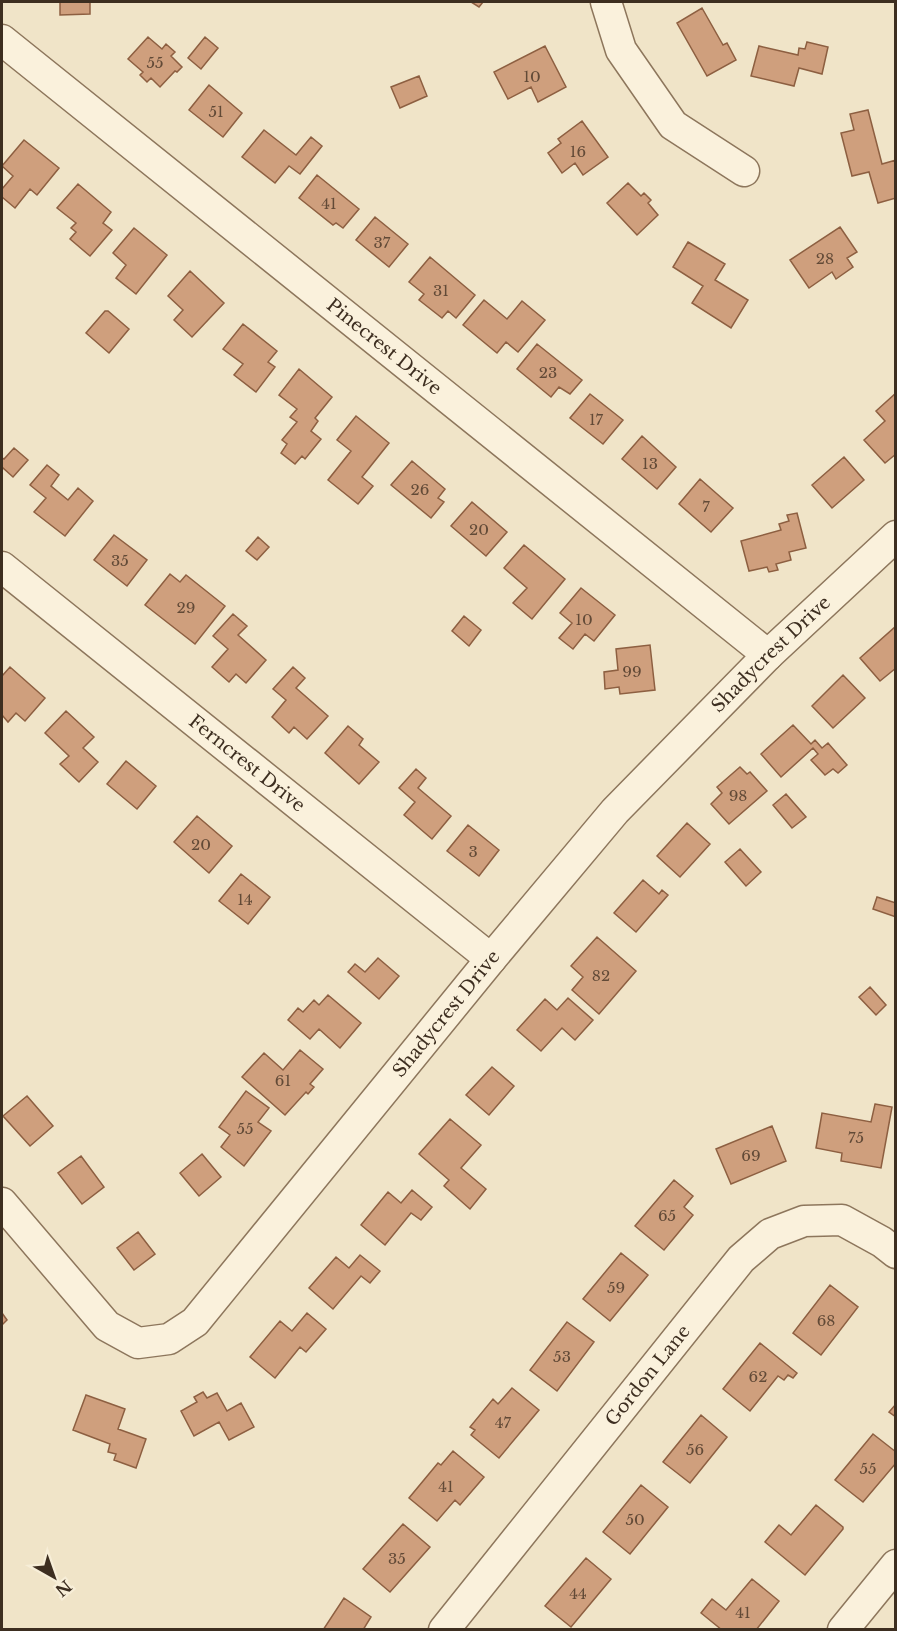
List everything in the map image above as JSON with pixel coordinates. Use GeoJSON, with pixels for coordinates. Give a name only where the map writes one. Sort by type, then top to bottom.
{"type":"FeatureCollection","features":[{"type":"Feature","properties":{"kind":"street"},"geometry":{"type":"LineString","coordinates":[[606,2],[621,50],[673,125],[744,171]]}},
{"type":"Feature","properties":{"kind":"street","name":"Pinecrest Drive"},"geometry":{"type":"LineString","coordinates":[[2,40],[768,655]]}},
{"type":"Feature","properties":{"kind":"street","name":"Shadycrest Drive"},"geometry":{"type":"LineString","coordinates":[[2,1203],[107,1326],[138,1343],[169,1339],[195,1322],[491,959],[615,811],[768,655],[896,536]]}},
{"type":"Feature","properties":{"kind":"street","name":"Ferncrest Drive"},"geometry":{"type":"LineString","coordinates":[[2,567],[491,959]]}},
{"type":"Feature","properties":{"kind":"street","name":"Gordon Lane"},"geometry":{"type":"LineString","coordinates":[[444,1629],[741,1259],[770,1234],[804,1221],[842,1220],[882,1242],[896,1253]]}},
{"type":"Feature","properties":{"kind":"street"},"geometry":{"type":"LineString","coordinates":[[843,1629],[896,1565]]}},
{"type":"Feature","properties":{"kind":"building"},"geometry":{"type":"Polygon","coordinates":[[[60,2],[90,2],[90,14],[60,15],[60,2]]]}},
{"type":"Feature","properties":{"kind":"building"},"geometry":{"type":"Polygon","coordinates":[[[471,2],[483,2],[479,7],[471,2]]]}},
{"type":"Feature","properties":{"kind":"building"},"geometry":{"type":"Polygon","coordinates":[[[702,8],[723,45],[727,43],[736,60],[707,76],[677,23],[702,8]]]}},
{"type":"Feature","properties":{"kind":"building"},"geometry":{"type":"Polygon","coordinates":[[[148,37],[162,49],[166,44],[175,52],[171,56],[182,67],[160,87],[151,78],[147,82],[140,75],[143,72],[128,59],[148,37]]]}},
{"type":"Feature","properties":{"kind":"building"},"geometry":{"type":"Polygon","coordinates":[[[205,37],[218,48],[201,69],[188,58],[205,37]]]}},
{"type":"Feature","properties":{"kind":"building"},"geometry":{"type":"Polygon","coordinates":[[[807,42],[828,47],[822,74],[799,68],[794,86],[751,76],[759,46],[798,55],[799,48],[805,49],[807,42]]]}},
{"type":"Feature","properties":{"kind":"building"},"geometry":{"type":"Polygon","coordinates":[[[545,46],[566,87],[538,102],[531,87],[508,99],[494,72],[545,46]]]}},
{"type":"Feature","properties":{"kind":"building"},"geometry":{"type":"Polygon","coordinates":[[[419,76],[427,96],[400,108],[391,87],[419,76]]]}},
{"type":"Feature","properties":{"kind":"building"},"geometry":{"type":"Polygon","coordinates":[[[209,85],[242,113],[223,137],[189,110],[209,85]]]}},
{"type":"Feature","properties":{"kind":"building"},"geometry":{"type":"Polygon","coordinates":[[[868,110],[882,164],[896,160],[896,198],[878,203],[869,172],[852,176],[841,133],[854,130],[850,114],[868,110]]]}},
{"type":"Feature","properties":{"kind":"building"},"geometry":{"type":"Polygon","coordinates":[[[582,121],[608,157],[583,175],[575,163],[562,173],[548,153],[561,143],[558,139],[582,121]]]}},
{"type":"Feature","properties":{"kind":"building"},"geometry":{"type":"Polygon","coordinates":[[[264,130],[296,155],[311,137],[322,146],[300,174],[289,166],[275,183],[242,157],[264,130]]]}},
{"type":"Feature","properties":{"kind":"building"},"geometry":{"type":"Polygon","coordinates":[[[24,140],[59,168],[37,195],[30,189],[15,208],[2,197],[2,189],[13,176],[2,166],[24,140]]]}},
{"type":"Feature","properties":{"kind":"building"},"geometry":{"type":"Polygon","coordinates":[[[317,175],[359,209],[343,228],[336,223],[333,225],[299,198],[317,175]]]}},
{"type":"Feature","properties":{"kind":"building"},"geometry":{"type":"Polygon","coordinates":[[[628,183],[641,196],[644,193],[651,200],[648,203],[658,215],[637,235],[607,203],[628,183]]]}},
{"type":"Feature","properties":{"kind":"building"},"geometry":{"type":"Polygon","coordinates":[[[78,184],[111,212],[103,223],[112,230],[90,256],[70,239],[76,232],[71,228],[76,223],[57,208],[78,184]]]}},
{"type":"Feature","properties":{"kind":"building"},"geometry":{"type":"Polygon","coordinates":[[[375,217],[408,244],[389,267],[356,240],[375,217]]]}},
{"type":"Feature","properties":{"kind":"building"},"geometry":{"type":"Polygon","coordinates":[[[840,227],[857,252],[847,258],[853,267],[836,279],[832,272],[809,288],[790,260],[840,227]]]}},
{"type":"Feature","properties":{"kind":"building"},"geometry":{"type":"Polygon","coordinates":[[[134,228],[167,255],[136,294],[116,278],[126,265],[113,253],[134,228]]]}},
{"type":"Feature","properties":{"kind":"building"},"geometry":{"type":"Polygon","coordinates":[[[688,242],[725,264],[715,280],[748,300],[731,328],[692,303],[703,286],[673,267],[688,242]]]}},
{"type":"Feature","properties":{"kind":"building"},"geometry":{"type":"Polygon","coordinates":[[[430,257],[475,295],[456,318],[448,311],[442,318],[419,300],[424,294],[409,282],[430,257]]]}},
{"type":"Feature","properties":{"kind":"building"},"geometry":{"type":"Polygon","coordinates":[[[190,271],[224,303],[192,337],[174,320],[183,310],[168,296],[190,271]]]}},
{"type":"Feature","properties":{"kind":"building"},"geometry":{"type":"Polygon","coordinates":[[[484,300],[507,319],[522,301],[545,320],[518,352],[506,342],[497,353],[463,325],[484,300]]]}},
{"type":"Feature","properties":{"kind":"building"},"geometry":{"type":"Polygon","coordinates":[[[105,311],[129,329],[109,353],[86,333],[105,311]]]}},
{"type":"Feature","properties":{"kind":"building"},"geometry":{"type":"Polygon","coordinates":[[[243,324],[277,351],[268,362],[275,367],[256,392],[234,375],[243,364],[223,349],[243,324]]]}},
{"type":"Feature","properties":{"kind":"building"},"geometry":{"type":"Polygon","coordinates":[[[537,344],[582,380],[570,394],[559,387],[551,397],[517,369],[537,344]]]}},
{"type":"Feature","properties":{"kind":"building"},"geometry":{"type":"Polygon","coordinates":[[[299,369],[332,397],[315,418],[318,421],[311,431],[321,439],[305,459],[302,456],[295,464],[281,453],[287,444],[282,440],[297,422],[290,417],[297,409],[279,395],[299,369]]]}},
{"type":"Feature","properties":{"kind":"building"},"geometry":{"type":"Polygon","coordinates":[[[896,393],[896,454],[885,463],[864,440],[885,421],[876,411],[896,393]]]}},
{"type":"Feature","properties":{"kind":"building"},"geometry":{"type":"Polygon","coordinates":[[[590,394],[623,420],[603,444],[570,418],[590,394]]]}},
{"type":"Feature","properties":{"kind":"building"},"geometry":{"type":"Polygon","coordinates":[[[356,416],[389,443],[362,477],[373,486],[358,504],[328,480],[351,451],[337,440],[356,416]]]}},
{"type":"Feature","properties":{"kind":"building"},"geometry":{"type":"Polygon","coordinates":[[[642,436],[676,467],[657,489],[622,459],[642,436]]]}},
{"type":"Feature","properties":{"kind":"building"},"geometry":{"type":"Polygon","coordinates":[[[14,448],[28,460],[13,477],[3,468],[2,470],[2,458],[4,459],[14,448]]]}},
{"type":"Feature","properties":{"kind":"building"},"geometry":{"type":"Polygon","coordinates":[[[844,457],[864,480],[832,508],[812,485],[844,457]]]}},
{"type":"Feature","properties":{"kind":"building"},"geometry":{"type":"Polygon","coordinates":[[[412,461],[445,489],[438,498],[444,502],[431,518],[391,485],[412,461]]]}},
{"type":"Feature","properties":{"kind":"building"},"geometry":{"type":"Polygon","coordinates":[[[47,465],[59,475],[51,486],[68,500],[78,488],[93,501],[65,536],[34,512],[46,498],[30,485],[47,465]]]}},
{"type":"Feature","properties":{"kind":"building"},"geometry":{"type":"Polygon","coordinates":[[[700,479],[733,508],[711,532],[679,504],[700,479]]]}},
{"type":"Feature","properties":{"kind":"building"},"geometry":{"type":"Polygon","coordinates":[[[472,502],[507,532],[486,556],[451,526],[472,502]]]}},
{"type":"Feature","properties":{"kind":"building"},"geometry":{"type":"Polygon","coordinates":[[[797,513],[806,548],[789,552],[791,560],[776,564],[778,570],[769,572],[767,567],[749,571],[741,541],[781,530],[779,524],[789,521],[787,515],[797,513]]]}},
{"type":"Feature","properties":{"kind":"building"},"geometry":{"type":"Polygon","coordinates":[[[114,535],[147,560],[127,586],[94,560],[114,535]]]}},
{"type":"Feature","properties":{"kind":"building"},"geometry":{"type":"Polygon","coordinates":[[[258,537],[269,547],[257,560],[246,551],[258,537]]]}},
{"type":"Feature","properties":{"kind":"building"},"geometry":{"type":"Polygon","coordinates":[[[524,545],[565,579],[532,619],[513,603],[527,588],[504,568],[524,545]]]}},
{"type":"Feature","properties":{"kind":"building"},"geometry":{"type":"Polygon","coordinates":[[[170,574],[180,582],[186,575],[225,606],[195,644],[145,605],[170,574]]]}},
{"type":"Feature","properties":{"kind":"building"},"geometry":{"type":"Polygon","coordinates":[[[581,588],[615,615],[594,641],[585,634],[573,649],[559,638],[572,623],[560,613],[581,588]]]}},
{"type":"Feature","properties":{"kind":"building"},"geometry":{"type":"Polygon","coordinates":[[[233,614],[247,626],[238,635],[266,660],[246,683],[236,674],[229,682],[212,667],[228,649],[213,636],[233,614]]]}},
{"type":"Feature","properties":{"kind":"building"},"geometry":{"type":"Polygon","coordinates":[[[464,616],[481,630],[469,646],[452,631],[464,616]]]}},
{"type":"Feature","properties":{"kind":"building"},"geometry":{"type":"Polygon","coordinates":[[[895,627],[896,668],[880,681],[860,658],[895,627]]]}},
{"type":"Feature","properties":{"kind":"building"},"geometry":{"type":"Polygon","coordinates":[[[650,645],[655,690],[620,694],[619,687],[605,689],[604,672],[618,670],[616,649],[650,645]]]}},
{"type":"Feature","properties":{"kind":"building"},"geometry":{"type":"Polygon","coordinates":[[[10,667],[45,698],[25,721],[16,713],[8,722],[2,715],[2,676],[10,667]]]}},
{"type":"Feature","properties":{"kind":"building"},"geometry":{"type":"Polygon","coordinates":[[[293,667],[305,678],[296,688],[328,716],[307,739],[294,727],[289,733],[272,717],[286,700],[273,689],[293,667]]]}},
{"type":"Feature","properties":{"kind":"building"},"geometry":{"type":"Polygon","coordinates":[[[843,675],[865,698],[833,728],[812,706],[843,675]]]}},
{"type":"Feature","properties":{"kind":"building"},"geometry":{"type":"Polygon","coordinates":[[[66,711],[94,737],[83,748],[98,762],[79,782],[60,764],[69,756],[45,733],[66,711]]]}},
{"type":"Feature","properties":{"kind":"building"},"geometry":{"type":"Polygon","coordinates":[[[793,725],[811,744],[815,740],[822,748],[828,743],[847,765],[838,773],[833,769],[825,775],[811,760],[818,754],[813,748],[781,777],[761,754],[793,725]]]}},
{"type":"Feature","properties":{"kind":"building"},"geometry":{"type":"Polygon","coordinates":[[[348,726],[363,739],[359,745],[379,762],[359,784],[325,753],[348,726]]]}},
{"type":"Feature","properties":{"kind":"building"},"geometry":{"type":"Polygon","coordinates":[[[126,761],[156,786],[137,809],[107,784],[126,761]]]}},
{"type":"Feature","properties":{"kind":"building"},"geometry":{"type":"Polygon","coordinates":[[[740,767],[747,774],[750,772],[767,791],[729,824],[711,804],[722,793],[717,787],[740,767]]]}},
{"type":"Feature","properties":{"kind":"building"},"geometry":{"type":"Polygon","coordinates":[[[416,769],[426,778],[418,788],[451,816],[432,839],[404,815],[415,802],[399,788],[416,769]]]}},
{"type":"Feature","properties":{"kind":"building"},"geometry":{"type":"Polygon","coordinates":[[[786,794],[806,817],[792,828],[773,805],[786,794]]]}},
{"type":"Feature","properties":{"kind":"building"},"geometry":{"type":"Polygon","coordinates":[[[197,816],[232,846],[209,873],[174,842],[197,816]]]}},
{"type":"Feature","properties":{"kind":"building"},"geometry":{"type":"Polygon","coordinates":[[[687,823],[710,844],[680,877],[657,856],[687,823]]]}},
{"type":"Feature","properties":{"kind":"building"},"geometry":{"type":"Polygon","coordinates":[[[468,825],[499,850],[479,876],[447,851],[468,825]]]}},
{"type":"Feature","properties":{"kind":"building"},"geometry":{"type":"Polygon","coordinates":[[[740,849],[761,872],[746,886],[725,862],[740,849]]]}},
{"type":"Feature","properties":{"kind":"building"},"geometry":{"type":"Polygon","coordinates":[[[241,874],[270,897],[248,924],[219,901],[241,874]]]}},
{"type":"Feature","properties":{"kind":"building"},"geometry":{"type":"Polygon","coordinates":[[[643,880],[659,894],[662,890],[668,895],[636,932],[614,913],[643,880]]]}},
{"type":"Feature","properties":{"kind":"building"},"geometry":{"type":"Polygon","coordinates":[[[877,897],[896,903],[896,917],[873,909],[877,897]]]}},
{"type":"Feature","properties":{"kind":"building"},"geometry":{"type":"Polygon","coordinates":[[[597,937],[636,971],[599,1014],[572,990],[583,977],[571,966],[597,937]]]}},
{"type":"Feature","properties":{"kind":"building"},"geometry":{"type":"Polygon","coordinates":[[[378,958],[399,976],[379,999],[348,972],[355,964],[365,972],[378,958]]]}},
{"type":"Feature","properties":{"kind":"building"},"geometry":{"type":"Polygon","coordinates":[[[870,987],[886,1005],[876,1015],[859,997],[870,987]]]}},
{"type":"Feature","properties":{"kind":"building"},"geometry":{"type":"Polygon","coordinates":[[[328,995],[361,1023],[340,1048],[319,1029],[310,1039],[288,1020],[298,1008],[303,1012],[314,1000],[319,1005],[328,995]]]}},
{"type":"Feature","properties":{"kind":"building"},"geometry":{"type":"Polygon","coordinates":[[[568,998],[593,1020],[575,1040],[562,1028],[541,1051],[517,1030],[545,999],[557,1010],[568,998]]]}},
{"type":"Feature","properties":{"kind":"building"},"geometry":{"type":"Polygon","coordinates":[[[300,1050],[323,1069],[310,1084],[314,1087],[308,1094],[306,1092],[285,1115],[242,1077],[264,1053],[283,1070],[300,1050]]]}},
{"type":"Feature","properties":{"kind":"building"},"geometry":{"type":"Polygon","coordinates":[[[492,1067],[514,1086],[489,1115],[466,1095],[492,1067]]]}},
{"type":"Feature","properties":{"kind":"building"},"geometry":{"type":"Polygon","coordinates":[[[246,1091],[269,1108],[258,1122],[271,1131],[244,1166],[221,1147],[230,1135],[219,1127],[246,1091]]]}},
{"type":"Feature","properties":{"kind":"building"},"geometry":{"type":"Polygon","coordinates":[[[27,1096],[53,1126],[30,1146],[3,1116],[27,1096]]]}},
{"type":"Feature","properties":{"kind":"building"},"geometry":{"type":"Polygon","coordinates":[[[875,1104],[892,1107],[881,1168],[841,1161],[842,1153],[816,1148],[822,1113],[871,1122],[875,1104]]]}},
{"type":"Feature","properties":{"kind":"building"},"geometry":{"type":"Polygon","coordinates":[[[450,1119],[481,1145],[461,1168],[486,1189],[470,1209],[444,1186],[449,1180],[419,1154],[450,1119]]]}},
{"type":"Feature","properties":{"kind":"building"},"geometry":{"type":"Polygon","coordinates":[[[772,1126],[786,1161],[731,1184],[716,1149],[772,1126]]]}},
{"type":"Feature","properties":{"kind":"building"},"geometry":{"type":"Polygon","coordinates":[[[202,1154],[221,1177],[199,1196],[180,1173],[202,1154]]]}},
{"type":"Feature","properties":{"kind":"building"},"geometry":{"type":"Polygon","coordinates":[[[81,1156],[104,1187],[82,1204],[58,1173],[81,1156]]]}},
{"type":"Feature","properties":{"kind":"building"},"geometry":{"type":"Polygon","coordinates":[[[674,1180],[693,1196],[684,1207],[693,1215],[664,1250],[635,1226],[674,1180]]]}},
{"type":"Feature","properties":{"kind":"building"},"geometry":{"type":"Polygon","coordinates":[[[412,1190],[432,1207],[421,1220],[411,1213],[385,1245],[361,1225],[388,1192],[401,1203],[412,1190]]]}},
{"type":"Feature","properties":{"kind":"building"},"geometry":{"type":"Polygon","coordinates":[[[138,1232],[155,1254],[134,1270],[117,1248],[138,1232]]]}},
{"type":"Feature","properties":{"kind":"building"},"geometry":{"type":"Polygon","coordinates":[[[621,1253],[648,1275],[610,1321],[583,1299],[621,1253]]]}},
{"type":"Feature","properties":{"kind":"building"},"geometry":{"type":"Polygon","coordinates":[[[360,1255],[380,1271],[370,1283],[361,1276],[333,1309],[309,1288],[336,1257],[349,1268],[360,1255]]]}},
{"type":"Feature","properties":{"kind":"building"},"geometry":{"type":"Polygon","coordinates":[[[830,1285],[858,1307],[821,1355],[793,1333],[830,1285]]]}},
{"type":"Feature","properties":{"kind":"building"},"geometry":{"type":"Polygon","coordinates":[[[2,1313],[7,1320],[2,1325],[2,1313]]]}},
{"type":"Feature","properties":{"kind":"building"},"geometry":{"type":"Polygon","coordinates":[[[307,1313],[326,1329],[306,1352],[300,1347],[275,1378],[250,1357],[280,1321],[292,1331],[307,1313]]]}},
{"type":"Feature","properties":{"kind":"building"},"geometry":{"type":"Polygon","coordinates":[[[567,1322],[594,1342],[557,1391],[530,1370],[567,1322]]]}},
{"type":"Feature","properties":{"kind":"building"},"geometry":{"type":"Polygon","coordinates":[[[760,1343],[797,1373],[793,1378],[788,1375],[784,1380],[778,1376],[750,1411],[723,1389],[760,1343]]]}},
{"type":"Feature","properties":{"kind":"building"},"geometry":{"type":"Polygon","coordinates":[[[512,1388],[539,1410],[499,1458],[471,1435],[475,1430],[470,1427],[493,1399],[498,1404],[512,1388]]]}},
{"type":"Feature","properties":{"kind":"building"},"geometry":{"type":"Polygon","coordinates":[[[203,1392],[207,1398],[217,1393],[227,1411],[241,1403],[254,1427],[229,1440],[219,1422],[194,1436],[181,1411],[197,1402],[194,1397],[203,1392]]]}},
{"type":"Feature","properties":{"kind":"building"},"geometry":{"type":"Polygon","coordinates":[[[86,1395],[125,1409],[118,1429],[146,1439],[136,1468],[114,1460],[116,1454],[108,1452],[110,1444],[73,1430],[86,1395]]]}},
{"type":"Feature","properties":{"kind":"building"},"geometry":{"type":"Polygon","coordinates":[[[896,1404],[896,1417],[889,1412],[896,1404]]]}},
{"type":"Feature","properties":{"kind":"building"},"geometry":{"type":"Polygon","coordinates":[[[701,1415],[727,1437],[690,1483],[663,1462],[701,1415]]]}},
{"type":"Feature","properties":{"kind":"building"},"geometry":{"type":"Polygon","coordinates":[[[873,1434],[896,1452],[896,1463],[863,1502],[835,1480],[873,1434]]]}},
{"type":"Feature","properties":{"kind":"building"},"geometry":{"type":"Polygon","coordinates":[[[453,1451],[484,1477],[460,1505],[455,1500],[437,1521],[409,1498],[438,1463],[441,1465],[453,1451]]]}},
{"type":"Feature","properties":{"kind":"building"},"geometry":{"type":"Polygon","coordinates":[[[641,1485],[668,1507],[630,1554],[603,1532],[641,1485]]]}},
{"type":"Feature","properties":{"kind":"building"},"geometry":{"type":"Polygon","coordinates":[[[816,1505],[843,1529],[805,1575],[765,1542],[779,1525],[791,1535],[816,1505]]]}},
{"type":"Feature","properties":{"kind":"building"},"geometry":{"type":"Polygon","coordinates":[[[403,1524],[430,1547],[390,1592],[363,1569],[403,1524]]]}},
{"type":"Feature","properties":{"kind":"building"},"geometry":{"type":"Polygon","coordinates":[[[586,1558],[611,1579],[571,1627],[545,1606],[586,1558]]]}},
{"type":"Feature","properties":{"kind":"building"},"geometry":{"type":"Polygon","coordinates":[[[752,1579],[779,1601],[756,1630],[722,1630],[701,1613],[712,1599],[726,1610],[752,1579]]]}},
{"type":"Feature","properties":{"kind":"building"},"geometry":{"type":"Polygon","coordinates":[[[344,1598],[371,1617],[363,1630],[323,1630],[344,1598]]]}}]}
